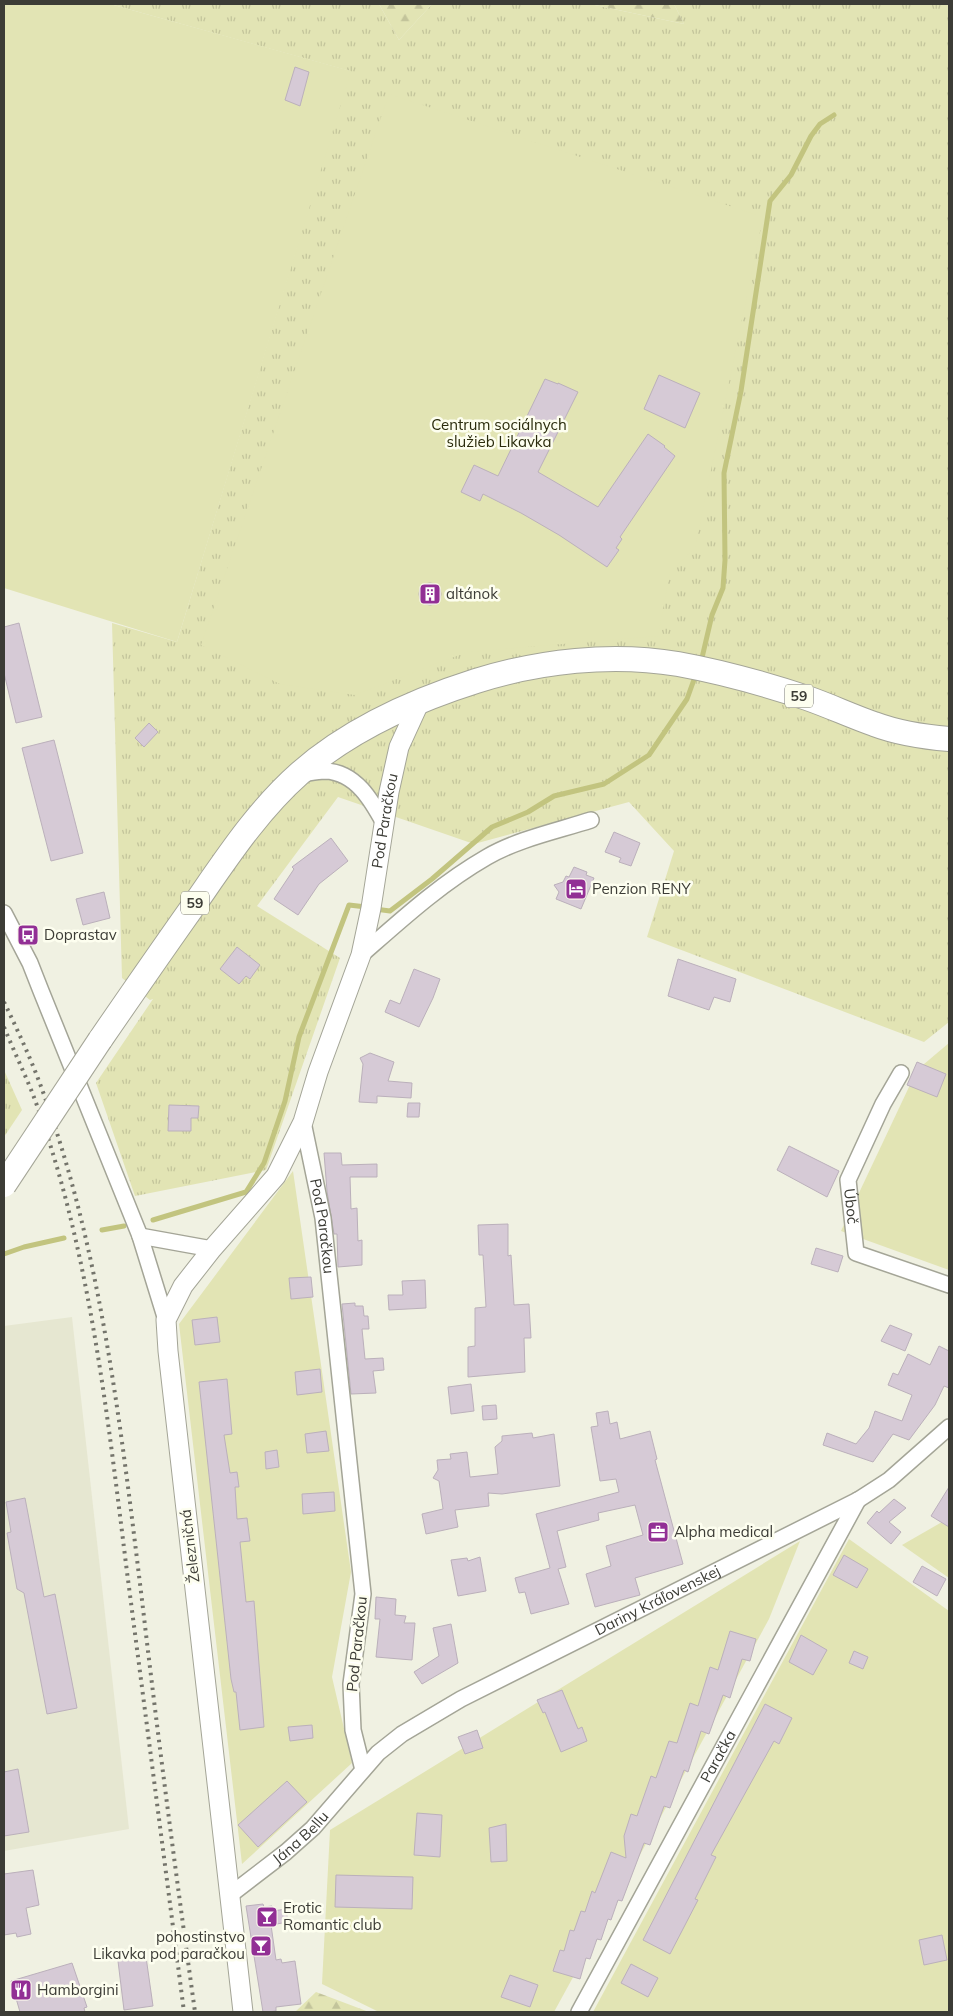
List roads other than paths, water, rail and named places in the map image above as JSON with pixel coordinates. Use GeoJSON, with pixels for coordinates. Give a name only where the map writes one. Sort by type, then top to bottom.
{"type":"FeatureCollection","features":[{"type":"Feature","properties":{"kind":"main road","name":"59"},"geometry":{"type":"LineString","coordinates":[[4,1185],[100,1040],[239,841],[261,813],[299,774],[327,752],[365,728],[421,699],[505,672],[580,660],[647,659],[744,678],[810,699],[876,725],[917,735],[949,740]]}},
{"type":"Feature","properties":{"kind":"street","name":"Pod Paračkou"},"geometry":{"type":"LineString","coordinates":[[363,1770],[353,1730],[351,1684],[363,1594],[323,1218],[303,1122],[318,1072],[361,955],[385,825],[388,792],[399,747],[421,699]]}},
{"type":"Feature","properties":{"kind":"street"},"geometry":{"type":"LineString","coordinates":[[299,774],[327,771],[348,778],[368,795],[385,825]]}},
{"type":"Feature","properties":{"kind":"street"},"geometry":{"type":"LineString","coordinates":[[361,955],[429,896],[488,856],[529,840],[592,820]]}},
{"type":"Feature","properties":{"kind":"street"},"geometry":{"type":"LineString","coordinates":[[4,913],[41,990],[140,1236],[166,1320]]}},
{"type":"Feature","properties":{"kind":"street","name":"Úboč"},"geometry":{"type":"LineString","coordinates":[[901,1073],[883,1104],[848,1180],[856,1253],[949,1284]]}},
{"type":"Feature","properties":{"kind":"street"},"geometry":{"type":"LineString","coordinates":[[166,1320],[183,1286],[212,1249],[276,1176],[303,1122]]}},
{"type":"Feature","properties":{"kind":"street"},"geometry":{"type":"LineString","coordinates":[[140,1236],[212,1249]]}},
{"type":"Feature","properties":{"kind":"street","name":"Železničná"},"geometry":{"type":"LineString","coordinates":[[166,1320],[243,2012]]}},
{"type":"Feature","properties":{"kind":"street","name":"Dariny Kráľovenskej"},"geometry":{"type":"LineString","coordinates":[[363,1770],[378,1754],[402,1734],[461,1699],[858,1500],[889,1480],[949,1427]]}},
{"type":"Feature","properties":{"kind":"street","name":"Paračka"},"geometry":{"type":"LineString","coordinates":[[579,2012],[858,1500]]}},
{"type":"Feature","properties":{"kind":"street","name":"Jána Bellu"},"geometry":{"type":"LineString","coordinates":[[230,1895],[286,1852],[312,1828],[363,1770]]}},
{"type":"Feature","properties":{"kind":"waterway"},"geometry":{"type":"LineString","coordinates":[[701,662],[712,615],[723,588],[725,560],[724,473],[741,391],[770,201],[791,175],[811,136],[820,124],[834,115]]}},
{"type":"Feature","properties":{"kind":"waterway"},"geometry":{"type":"LineString","coordinates":[[375,909],[390,911],[432,879],[492,827],[528,812],[554,796],[604,784],[649,755],[687,699],[696,674]]}},
{"type":"Feature","properties":{"kind":"waterway"},"geometry":{"type":"LineString","coordinates":[[153,1220],[246,1192],[264,1163],[285,1101],[299,1037],[349,905],[366,907]]}},
{"type":"Feature","properties":{"kind":"waterway"},"geometry":{"type":"LineString","coordinates":[[102,1230],[124,1226]]}},
{"type":"Feature","properties":{"kind":"waterway"},"geometry":{"type":"LineString","coordinates":[[4,1254],[24,1247],[64,1238]]}},
{"type":"Feature","properties":{"kind":"railway"},"geometry":{"type":"LineString","coordinates":[[4,1002],[39,1080],[63,1154],[95,1279],[107,1343],[126,1471],[195,2012]]}},
{"type":"Feature","properties":{"kind":"railway"},"geometry":{"type":"LineString","coordinates":[[4,1027],[32,1092],[52,1149],[82,1268],[112,1451],[184,2012]]}},
{"type":"Feature","properties":{"kind":"place","name":"altánok"},"geometry":{"type":"Point","coordinates":[430,594]}},
{"type":"Feature","properties":{"kind":"place","name":"Penzion RENY"},"geometry":{"type":"Point","coordinates":[576,889]}},
{"type":"Feature","properties":{"kind":"place","name":"Doprastav"},"geometry":{"type":"Point","coordinates":[28,935]}},
{"type":"Feature","properties":{"kind":"place","name":"Alpha medical"},"geometry":{"type":"Point","coordinates":[658,1532]}},
{"type":"Feature","properties":{"kind":"place","name":"Erotic Romantic club"},"geometry":{"type":"Point","coordinates":[267,1917]}},
{"type":"Feature","properties":{"kind":"place","name":"pohostinstvo Likavka pod paračkou"},"geometry":{"type":"Point","coordinates":[261,1946]}},
{"type":"Feature","properties":{"kind":"place","name":"Hamborgini"},"geometry":{"type":"Point","coordinates":[21,1990]}},
{"type":"Feature","properties":{"kind":"park label","name":"Centrum sociálnych služieb Likavka"},"geometry":{"type":"Point","coordinates":[499,434]}}]}
